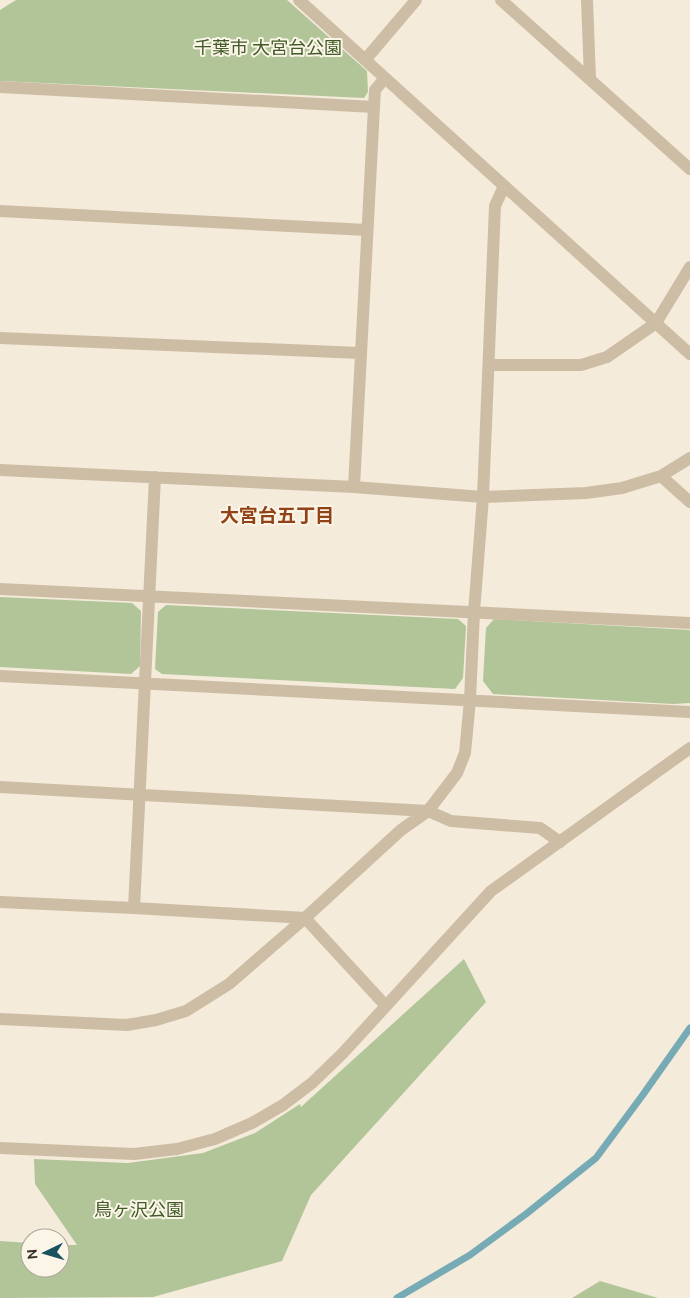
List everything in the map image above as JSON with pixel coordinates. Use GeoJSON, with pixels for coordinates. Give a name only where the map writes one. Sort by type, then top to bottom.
{"type":"FeatureCollection","features":[{"type":"Feature","properties":{"kind":"street"},"geometry":{"type":"LineString","coordinates":[[299,0],[690,354]]}},
{"type":"Feature","properties":{"kind":"street"},"geometry":{"type":"LineString","coordinates":[[365,60],[416,0]]}},
{"type":"Feature","properties":{"kind":"street"},"geometry":{"type":"LineString","coordinates":[[501,0],[690,169]]}},
{"type":"Feature","properties":{"kind":"street"},"geometry":{"type":"LineString","coordinates":[[587,0],[590,78]]}},
{"type":"Feature","properties":{"kind":"street"},"geometry":{"type":"LineString","coordinates":[[354,487],[375,90],[386,78]]}},
{"type":"Feature","properties":{"kind":"street"},"geometry":{"type":"LineString","coordinates":[[0,87],[374,107]]}},
{"type":"Feature","properties":{"kind":"street"},"geometry":{"type":"LineString","coordinates":[[0,1019],[126,1024],[156,1020],[186,1011],[229,984],[305,918],[401,830],[428,811],[457,773],[465,754],[470,700],[474,612],[483,497],[495,206],[504,186]]}},
{"type":"Feature","properties":{"kind":"street"},"geometry":{"type":"LineString","coordinates":[[0,211],[367,230]]}},
{"type":"Feature","properties":{"kind":"street"},"geometry":{"type":"LineString","coordinates":[[489,365],[581,365],[607,357],[656,323],[690,267]]}},
{"type":"Feature","properties":{"kind":"street"},"geometry":{"type":"LineString","coordinates":[[0,338],[360,353]]}},
{"type":"Feature","properties":{"kind":"street"},"geometry":{"type":"LineString","coordinates":[[0,470],[354,487],[483,497],[586,493],[622,488],[661,476],[690,458]]}},
{"type":"Feature","properties":{"kind":"street"},"geometry":{"type":"LineString","coordinates":[[661,476],[690,502]]}},
{"type":"Feature","properties":{"kind":"street"},"geometry":{"type":"LineString","coordinates":[[134,908],[155,478]]}},
{"type":"Feature","properties":{"kind":"street"},"geometry":{"type":"LineString","coordinates":[[0,589],[690,623]]}},
{"type":"Feature","properties":{"kind":"street"},"geometry":{"type":"LineString","coordinates":[[0,676],[690,712]]}},
{"type":"Feature","properties":{"kind":"street"},"geometry":{"type":"LineString","coordinates":[[0,1148],[134,1154],[177,1149],[215,1139],[283,1105],[312,1083],[343,1053],[491,891],[690,748]]}},
{"type":"Feature","properties":{"kind":"street"},"geometry":{"type":"LineString","coordinates":[[0,787],[428,811],[451,821],[540,828],[560,842]]}},
{"type":"Feature","properties":{"kind":"street"},"geometry":{"type":"LineString","coordinates":[[0,902],[305,918],[386,1006]]}},
{"type":"Feature","properties":{"kind":"green space","name":"千葉市 大宮台公園"},"geometry":{"type":"Polygon","coordinates":[[[16,0],[287,0],[367,71],[368,92],[364,98],[0,81],[0,10],[16,0]]]}},
{"type":"Feature","properties":{"kind":"green space"},"geometry":{"type":"Polygon","coordinates":[[[0,597],[132,603],[141,611],[140,666],[131,674],[0,667],[0,597]]]}},
{"type":"Feature","properties":{"kind":"green space"},"geometry":{"type":"Polygon","coordinates":[[[166,605],[458,619],[466,626],[463,678],[455,689],[162,674],[155,669],[158,612],[166,605]]]}},
{"type":"Feature","properties":{"kind":"green space"},"geometry":{"type":"Polygon","coordinates":[[[494,619],[690,630],[690,703],[673,704],[493,694],[483,681],[486,628],[494,619]]]}},
{"type":"Feature","properties":{"kind":"green space","name":"鳥ヶ沢公園"},"geometry":{"type":"Polygon","coordinates":[[[464,959],[486,1002],[311,1195],[282,1261],[153,1297],[0,1298],[0,1241],[20,1242],[20,1278],[70,1278],[70,1245],[77,1245],[70,1235],[70,1228],[65,1228],[35,1184],[34,1159],[128,1163],[203,1153],[255,1133],[300,1104],[301,1107],[464,959]]]}},
{"type":"Feature","properties":{"kind":"green space"},"geometry":{"type":"Polygon","coordinates":[[[600,1281],[658,1298],[572,1298],[600,1281]]]}},
{"type":"Feature","properties":{"kind":"waterway"},"geometry":{"type":"LineString","coordinates":[[397,1298],[470,1255],[526,1214],[596,1158],[690,1028]]}},
{"type":"Feature","properties":{"kind":"district","name":"大宮台五丁目"},"geometry":{"type":"Point","coordinates":[277,515]}}]}
